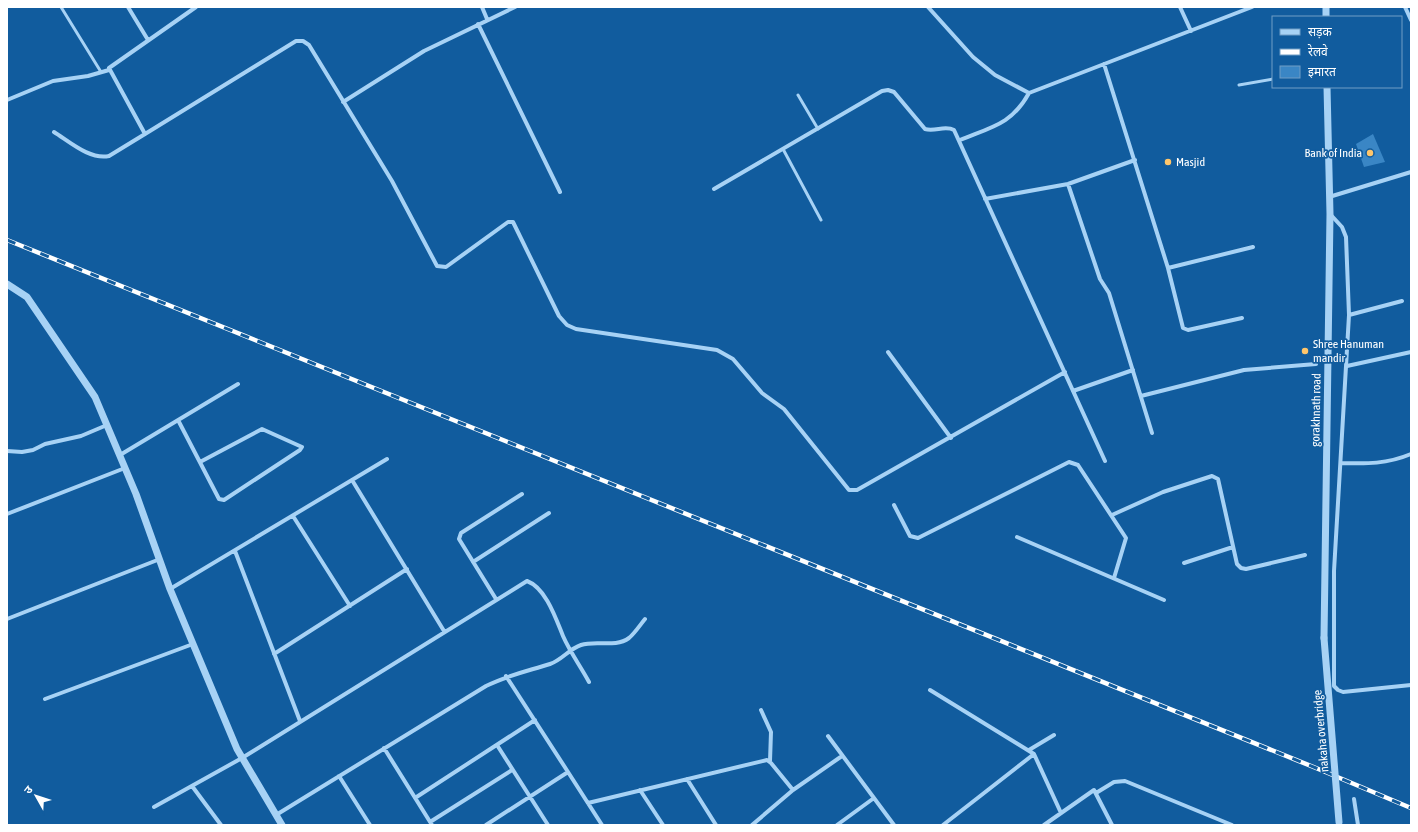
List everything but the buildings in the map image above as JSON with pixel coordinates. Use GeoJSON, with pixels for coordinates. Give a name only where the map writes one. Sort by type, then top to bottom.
{"type":"FeatureCollection","features":[{"type":"Feature","properties":{"kind":"street"},"geometry":{"type":"LineString","coordinates":[[128,7],[148,40]]}},
{"type":"Feature","properties":{"kind":"street"},"geometry":{"type":"LineString","coordinates":[[482,7],[487,20]]}},
{"type":"Feature","properties":{"kind":"street"},"geometry":{"type":"LineString","coordinates":[[343,102],[424,51],[515,7]]}},
{"type":"Feature","properties":{"kind":"street"},"geometry":{"type":"LineString","coordinates":[[928,7],[973,57],[995,75],[1029,93]]}},
{"type":"Feature","properties":{"kind":"street"},"geometry":{"type":"LineString","coordinates":[[1180,7],[1191,31]]}},
{"type":"Feature","properties":{"kind":"street"},"geometry":{"type":"LineString","coordinates":[[960,140],[1006,121],[1021,107],[1029,93],[1252,7]]}},
{"type":"Feature","properties":{"kind":"street"},"geometry":{"type":"LineString","coordinates":[[1405,7],[1411,20]]}},
{"type":"Feature","properties":{"kind":"street"},"geometry":{"type":"LineString","coordinates":[[7,100],[52,81],[88,76],[108,70],[110,66],[194,8]]}},
{"type":"Feature","properties":{"kind":"street"},"geometry":{"type":"LineString","coordinates":[[478,24],[560,192]]}},
{"type":"Feature","properties":{"kind":"street"},"geometry":{"type":"LineString","coordinates":[[54,132],[90,154],[103,158],[109,156],[296,41],[303,41],[308,45],[392,181],[437,266],[446,268],[508,222],[513,222],[559,316],[567,325],[576,329],[717,350],[725,353],[733,359],[762,393],[784,409],[849,490],[857,490],[1065,372]]}},
{"type":"Feature","properties":{"kind":"street"},"geometry":{"type":"LineString","coordinates":[[1104,64],[1168,268],[1183,328],[1188,330],[1242,318]]}},
{"type":"Feature","properties":{"kind":"street"},"geometry":{"type":"LineString","coordinates":[[108,70],[145,134]]}},
{"type":"Feature","properties":{"kind":"street","name":"gorakhnath road"},"geometry":{"type":"LineString","coordinates":[[1324,638],[1330,214],[1328,88]]}},
{"type":"Feature","properties":{"kind":"street"},"geometry":{"type":"LineString","coordinates":[[714,189],[882,91],[888,90],[894,92],[925,129],[930,131],[951,128],[954,130],[960,140],[985,199],[1105,461]]}},
{"type":"Feature","properties":{"kind":"street"},"geometry":{"type":"LineString","coordinates":[[985,199],[1068,184],[1135,160]]}},
{"type":"Feature","properties":{"kind":"street"},"geometry":{"type":"LineString","coordinates":[[1329,197],[1411,172]]}},
{"type":"Feature","properties":{"kind":"street"},"geometry":{"type":"LineString","coordinates":[[1068,184],[1100,279],[1109,293],[1152,433]]}},
{"type":"Feature","properties":{"kind":"street"},"geometry":{"type":"LineString","coordinates":[[1330,214],[1342,227],[1346,237],[1349,315],[1334,571],[1334,686],[1343,692],[1411,685]]}},
{"type":"Feature","properties":{"kind":"street"},"geometry":{"type":"LineString","coordinates":[[1168,268],[1253,247]]}},
{"type":"Feature","properties":{"kind":"street"},"geometry":{"type":"LineString","coordinates":[[7,284],[27,297],[95,397],[120,455],[170,589],[237,749],[282,825]]}},
{"type":"Feature","properties":{"kind":"street"},"geometry":{"type":"LineString","coordinates":[[1349,315],[1402,301]]}},
{"type":"Feature","properties":{"kind":"street"},"geometry":{"type":"LineString","coordinates":[[888,352],[951,438]]}},
{"type":"Feature","properties":{"kind":"street"},"geometry":{"type":"LineString","coordinates":[[1347,366],[1411,352]]}},
{"type":"Feature","properties":{"kind":"street"},"geometry":{"type":"LineString","coordinates":[[1141,396],[1244,370],[1316,364]]}},
{"type":"Feature","properties":{"kind":"street"},"geometry":{"type":"LineString","coordinates":[[1073,391],[1133,370]]}},
{"type":"Feature","properties":{"kind":"street"},"geometry":{"type":"LineString","coordinates":[[120,455],[238,384]]}},
{"type":"Feature","properties":{"kind":"street"},"geometry":{"type":"LineString","coordinates":[[178,420],[219,499],[224,500],[300,450],[302,447],[262,429],[200,462]]}},
{"type":"Feature","properties":{"kind":"street"},"geometry":{"type":"LineString","coordinates":[[7,452],[33,450],[45,444],[81,436],[107,425]]}},
{"type":"Feature","properties":{"kind":"street"},"geometry":{"type":"LineString","coordinates":[[1341,463],[1386,463],[1411,454]]}},
{"type":"Feature","properties":{"kind":"street"},"geometry":{"type":"LineString","coordinates":[[170,589],[387,459]]}},
{"type":"Feature","properties":{"kind":"street"},"geometry":{"type":"LineString","coordinates":[[894,505],[910,536],[918,538],[1068,462],[1074,462],[1078,465],[1126,538],[1114,578]]}},
{"type":"Feature","properties":{"kind":"street"},"geometry":{"type":"LineString","coordinates":[[7,514],[125,468]]}},
{"type":"Feature","properties":{"kind":"street"},"geometry":{"type":"LineString","coordinates":[[1112,515],[1163,492],[1212,476],[1218,479],[1237,564],[1241,568],[1246,569],[1305,555]]}},
{"type":"Feature","properties":{"kind":"street"},"geometry":{"type":"LineString","coordinates":[[352,480],[444,631]]}},
{"type":"Feature","properties":{"kind":"street"},"geometry":{"type":"LineString","coordinates":[[496,599],[459,539],[461,532],[522,494]]}},
{"type":"Feature","properties":{"kind":"street"},"geometry":{"type":"LineString","coordinates":[[473,562],[549,513]]}},
{"type":"Feature","properties":{"kind":"street"},"geometry":{"type":"LineString","coordinates":[[293,516],[350,606]]}},
{"type":"Feature","properties":{"kind":"street"},"geometry":{"type":"LineString","coordinates":[[1018,537],[1164,600]]}},
{"type":"Feature","properties":{"kind":"street"},"geometry":{"type":"LineString","coordinates":[[1184,563],[1233,547]]}},
{"type":"Feature","properties":{"kind":"street"},"geometry":{"type":"LineString","coordinates":[[235,551],[300,721]]}},
{"type":"Feature","properties":{"kind":"street"},"geometry":{"type":"LineString","coordinates":[[7,619],[160,559]]}},
{"type":"Feature","properties":{"kind":"street"},"geometry":{"type":"LineString","coordinates":[[274,654],[407,569]]}},
{"type":"Feature","properties":{"kind":"street"},"geometry":{"type":"LineString","coordinates":[[154,807],[242,758],[444,631],[528,581],[545,598],[552,609],[570,650],[589,682]]}},
{"type":"Feature","properties":{"kind":"street"},"geometry":{"type":"LineString","coordinates":[[276,815],[486,686],[506,676],[550,664],[570,650],[588,643],[616,643],[629,638],[645,619]]}},
{"type":"Feature","properties":{"kind":"street","name":"nakaha overbridge"},"geometry":{"type":"LineString","coordinates":[[1324,638],[1340,824]]}},
{"type":"Feature","properties":{"kind":"street"},"geometry":{"type":"LineString","coordinates":[[45,699],[193,644]]}},
{"type":"Feature","properties":{"kind":"street"},"geometry":{"type":"LineString","coordinates":[[506,676],[602,825]]}},
{"type":"Feature","properties":{"kind":"street"},"geometry":{"type":"LineString","coordinates":[[930,690],[1034,754],[1061,813]]}},
{"type":"Feature","properties":{"kind":"street"},"geometry":{"type":"LineString","coordinates":[[761,710],[771,732],[770,761],[793,790]]}},
{"type":"Feature","properties":{"kind":"street"},"geometry":{"type":"LineString","coordinates":[[415,798],[535,720]]}},
{"type":"Feature","properties":{"kind":"street"},"geometry":{"type":"LineString","coordinates":[[828,736],[894,825]]}},
{"type":"Feature","properties":{"kind":"street"},"geometry":{"type":"LineString","coordinates":[[1029,750],[1054,736]]}},
{"type":"Feature","properties":{"kind":"street"},"geometry":{"type":"LineString","coordinates":[[497,745],[548,825]]}},
{"type":"Feature","properties":{"kind":"street"},"geometry":{"type":"LineString","coordinates":[[384,748],[431,823],[512,770]]}},
{"type":"Feature","properties":{"kind":"street"},"geometry":{"type":"LineString","coordinates":[[943,825],[1034,754]]}},
{"type":"Feature","properties":{"kind":"street"},"geometry":{"type":"LineString","coordinates":[[752,825],[793,790],[842,756]]}},
{"type":"Feature","properties":{"kind":"street"},"geometry":{"type":"LineString","coordinates":[[588,803],[767,760],[770,761]]}},
{"type":"Feature","properties":{"kind":"street"},"geometry":{"type":"LineString","coordinates":[[486,825],[568,772]]}},
{"type":"Feature","properties":{"kind":"street"},"geometry":{"type":"LineString","coordinates":[[340,776],[370,825]]}},
{"type":"Feature","properties":{"kind":"street"},"geometry":{"type":"LineString","coordinates":[[687,779],[716,825]]}},
{"type":"Feature","properties":{"kind":"street"},"geometry":{"type":"LineString","coordinates":[[1096,793],[1114,782],[1125,781],[1232,825]]}},
{"type":"Feature","properties":{"kind":"street"},"geometry":{"type":"LineString","coordinates":[[192,786],[221,825]]}},
{"type":"Feature","properties":{"kind":"street"},"geometry":{"type":"LineString","coordinates":[[640,790],[663,825]]}},
{"type":"Feature","properties":{"kind":"street"},"geometry":{"type":"LineString","coordinates":[[1044,825],[1094,790],[1112,825]]}},
{"type":"Feature","properties":{"kind":"street"},"geometry":{"type":"LineString","coordinates":[[837,825],[874,798]]}},
{"type":"Feature","properties":{"kind":"street"},"geometry":{"type":"LineString","coordinates":[[1354,799],[1358,825]]}},
{"type":"Feature","properties":{"kind":"lane"},"geometry":{"type":"LineString","coordinates":[[62,7],[101,72]]}},
{"type":"Feature","properties":{"kind":"lane"},"geometry":{"type":"LineString","coordinates":[[1239,85],[1272,79]]}},
{"type":"Feature","properties":{"kind":"lane"},"geometry":{"type":"LineString","coordinates":[[798,95],[818,129]]}},
{"type":"Feature","properties":{"kind":"lane"},"geometry":{"type":"LineString","coordinates":[[783,149],[821,220]]}},
{"type":"Feature","properties":{"kind":"railway"},"geometry":{"type":"LineString","coordinates":[[7,240],[1316,768],[1411,808]]}},
{"type":"Feature","properties":{"kind":"place","name":"Bank of India"},"geometry":{"type":"Point","coordinates":[1370,153]}},
{"type":"Feature","properties":{"kind":"place","name":"Masjid"},"geometry":{"type":"Point","coordinates":[1168,162]}},
{"type":"Feature","properties":{"kind":"place","name":"Shree Hanuman mandir"},"geometry":{"type":"Point","coordinates":[1305,351]}}]}
